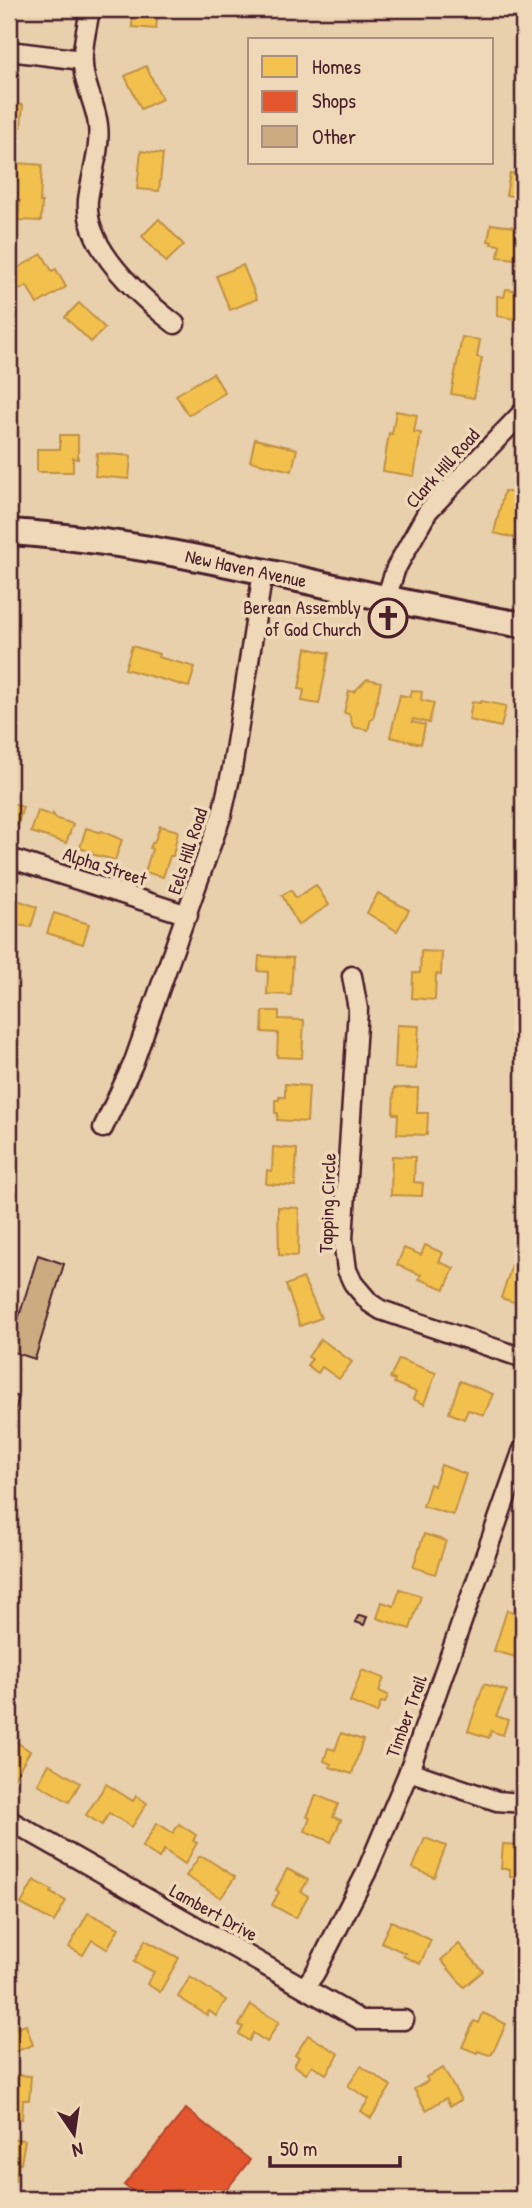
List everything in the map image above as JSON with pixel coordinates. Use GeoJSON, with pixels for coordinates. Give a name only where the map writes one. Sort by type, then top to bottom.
{"type":"FeatureCollection","features":[{"type":"Feature","properties":{"kind":"main road","name":"New Haven Avenue"},"geometry":{"type":"LineString","coordinates":[[9,532],[101,541],[175,553],[523,625]]}},
{"type":"Feature","properties":{"kind":"street"},"geometry":{"type":"LineString","coordinates":[[90,9],[82,60],[98,126],[98,147],[89,199],[93,231],[107,256],[127,280],[154,308],[175,324]]}},
{"type":"Feature","properties":{"kind":"street"},"geometry":{"type":"LineString","coordinates":[[9,51],[82,60]]}},
{"type":"Feature","properties":{"kind":"street","name":"Clark Hill Road"},"geometry":{"type":"LineString","coordinates":[[386,598],[396,568],[428,511],[523,412]]}},
{"type":"Feature","properties":{"kind":"street","name":"Eels Hill Road"},"geometry":{"type":"LineString","coordinates":[[103,1128],[134,1064],[222,814],[262,572]]}},
{"type":"Feature","properties":{"kind":"street","name":"Alpha Street"},"geometry":{"type":"LineString","coordinates":[[9,858],[188,915]]}},
{"type":"Feature","properties":{"kind":"street","name":"Tapping Circle"},"geometry":{"type":"LineString","coordinates":[[352,976],[358,1009],[344,1239],[347,1270],[360,1294],[381,1310],[523,1358]]}},
{"type":"Feature","properties":{"kind":"street","name":"Timber Trail"},"geometry":{"type":"LineString","coordinates":[[304,1987],[315,1973],[366,1873],[409,1771],[523,1449]]}},
{"type":"Feature","properties":{"kind":"street"},"geometry":{"type":"LineString","coordinates":[[409,1771],[497,1801],[523,1803]]}},
{"type":"Feature","properties":{"kind":"street","name":"Lambert Drive"},"geometry":{"type":"LineString","coordinates":[[9,1820],[362,2020],[404,2020]]}},
{"type":"Feature","properties":{"kind":"building: Homes"},"geometry":{"type":"Polygon","coordinates":[[[133,9],[158,9],[156,29],[132,27],[133,9]]]}},
{"type":"Feature","properties":{"kind":"building: Homes"},"geometry":{"type":"Polygon","coordinates":[[[513,9],[523,9],[523,21],[512,19],[513,9]]]}},
{"type":"Feature","properties":{"kind":"building: Homes"},"geometry":{"type":"Polygon","coordinates":[[[146,66],[162,99],[141,109],[125,76],[146,66]]]}},
{"type":"Feature","properties":{"kind":"building: Homes"},"geometry":{"type":"Polygon","coordinates":[[[9,104],[23,105],[21,127],[9,126],[9,104]]]}},
{"type":"Feature","properties":{"kind":"building: Homes"},"geometry":{"type":"Polygon","coordinates":[[[141,151],[163,154],[159,191],[137,189],[141,151]]]}},
{"type":"Feature","properties":{"kind":"building: Homes"},"geometry":{"type":"Polygon","coordinates":[[[519,153],[523,153],[523,198],[506,195],[510,173],[515,174],[519,153]]]}},
{"type":"Feature","properties":{"kind":"building: Homes"},"geometry":{"type":"Polygon","coordinates":[[[18,163],[42,165],[41,221],[18,220],[18,163]]]}},
{"type":"Feature","properties":{"kind":"building: Homes"},"geometry":{"type":"Polygon","coordinates":[[[159,219],[184,245],[166,262],[142,236],[159,219]]]}},
{"type":"Feature","properties":{"kind":"building: Homes"},"geometry":{"type":"Polygon","coordinates":[[[491,224],[523,228],[522,260],[498,257],[500,245],[488,241],[491,224]]]}},
{"type":"Feature","properties":{"kind":"building: Homes"},"geometry":{"type":"Polygon","coordinates":[[[42,254],[52,271],[56,269],[66,287],[37,304],[27,286],[17,291],[9,273],[42,254]]]}},
{"type":"Feature","properties":{"kind":"building: Homes"},"geometry":{"type":"Polygon","coordinates":[[[243,265],[257,299],[230,310],[216,276],[243,265]]]}},
{"type":"Feature","properties":{"kind":"building: Homes"},"geometry":{"type":"Polygon","coordinates":[[[506,289],[521,291],[521,320],[497,316],[497,296],[504,297],[506,289]]]}},
{"type":"Feature","properties":{"kind":"building: Homes"},"geometry":{"type":"Polygon","coordinates":[[[79,303],[105,328],[91,342],[65,317],[79,303]]]}},
{"type":"Feature","properties":{"kind":"building: Homes"},"geometry":{"type":"Polygon","coordinates":[[[462,337],[480,340],[477,357],[482,358],[474,398],[451,394],[462,337]]]}},
{"type":"Feature","properties":{"kind":"building: Homes"},"geometry":{"type":"Polygon","coordinates":[[[213,373],[225,393],[188,415],[176,395],[213,373]]]}},
{"type":"Feature","properties":{"kind":"building: Homes"},"geometry":{"type":"Polygon","coordinates":[[[396,411],[417,415],[414,432],[421,433],[414,476],[383,471],[389,433],[392,434],[396,411]]]}},
{"type":"Feature","properties":{"kind":"building: Homes"},"geometry":{"type":"Polygon","coordinates":[[[60,435],[78,435],[78,459],[73,458],[73,472],[37,472],[37,449],[60,449],[60,435]]]}},
{"type":"Feature","properties":{"kind":"building: Homes"},"geometry":{"type":"Polygon","coordinates":[[[255,439],[297,449],[292,471],[250,461],[255,439]]]}},
{"type":"Feature","properties":{"kind":"building: Homes"},"geometry":{"type":"Polygon","coordinates":[[[97,453],[131,456],[129,479],[95,476],[97,453]]]}},
{"type":"Feature","properties":{"kind":"building: Homes"},"geometry":{"type":"Polygon","coordinates":[[[516,481],[523,483],[523,511],[515,538],[494,533],[504,491],[513,493],[516,481]]]}},
{"type":"Feature","properties":{"kind":"building: Homes"},"geometry":{"type":"Polygon","coordinates":[[[132,646],[159,654],[158,657],[195,667],[189,687],[125,669],[132,646]]]}},
{"type":"Feature","properties":{"kind":"building: Homes"},"geometry":{"type":"Polygon","coordinates":[[[306,648],[329,653],[319,704],[302,701],[304,690],[299,689],[306,648]]]}},
{"type":"Feature","properties":{"kind":"building: Homes"},"geometry":{"type":"Polygon","coordinates":[[[367,679],[381,682],[368,730],[353,727],[349,714],[344,713],[349,691],[354,692],[367,679]]]}},
{"type":"Feature","properties":{"kind":"building: Homes"},"geometry":{"type":"Polygon","coordinates":[[[412,690],[422,692],[421,700],[434,703],[429,723],[413,719],[412,722],[425,725],[421,744],[390,737],[400,695],[410,697],[412,690]]]}},
{"type":"Feature","properties":{"kind":"building: Homes"},"geometry":{"type":"Polygon","coordinates":[[[472,702],[506,706],[501,727],[469,720],[472,702]]]}},
{"type":"Feature","properties":{"kind":"building: Homes"},"geometry":{"type":"Polygon","coordinates":[[[9,802],[23,807],[17,826],[9,824],[9,802]]]}},
{"type":"Feature","properties":{"kind":"building: Homes"},"geometry":{"type":"Polygon","coordinates":[[[38,811],[53,814],[57,819],[73,824],[66,843],[31,832],[38,811]]]}},
{"type":"Feature","properties":{"kind":"building: Homes"},"geometry":{"type":"Polygon","coordinates":[[[160,826],[178,831],[173,856],[170,856],[163,877],[145,872],[152,849],[150,848],[160,826]]]}},
{"type":"Feature","properties":{"kind":"building: Homes"},"geometry":{"type":"Polygon","coordinates":[[[86,828],[102,831],[122,840],[115,860],[91,854],[92,852],[80,848],[86,828]]]}},
{"type":"Feature","properties":{"kind":"building: Homes"},"geometry":{"type":"Polygon","coordinates":[[[316,885],[329,905],[298,925],[282,895],[291,890],[296,898],[316,885]]]}},
{"type":"Feature","properties":{"kind":"building: Homes"},"geometry":{"type":"Polygon","coordinates":[[[378,893],[409,910],[397,931],[367,913],[378,893]]]}},
{"type":"Feature","properties":{"kind":"building: Homes"},"geometry":{"type":"Polygon","coordinates":[[[9,897],[37,907],[31,927],[17,925],[9,919],[9,897]]]}},
{"type":"Feature","properties":{"kind":"building: Homes"},"geometry":{"type":"Polygon","coordinates":[[[54,913],[89,924],[83,944],[47,933],[54,913]]]}},
{"type":"Feature","properties":{"kind":"building: Homes"},"geometry":{"type":"Polygon","coordinates":[[[421,951],[442,952],[441,975],[436,974],[435,1000],[412,998],[413,973],[420,973],[421,951]]]}},
{"type":"Feature","properties":{"kind":"building: Homes"},"geometry":{"type":"Polygon","coordinates":[[[259,956],[293,958],[291,995],[267,994],[268,972],[258,971],[259,956]]]}},
{"type":"Feature","properties":{"kind":"building: Homes"},"geometry":{"type":"Polygon","coordinates":[[[263,1011],[279,1011],[279,1019],[304,1020],[302,1058],[277,1057],[278,1033],[262,1032],[263,1011]]]}},
{"type":"Feature","properties":{"kind":"building: Homes"},"geometry":{"type":"Polygon","coordinates":[[[397,1025],[419,1026],[416,1069],[395,1068],[397,1025]]]}},
{"type":"Feature","properties":{"kind":"building: Homes"},"geometry":{"type":"Polygon","coordinates":[[[285,1084],[309,1086],[307,1122],[277,1120],[275,1100],[285,1097],[285,1084]]]}},
{"type":"Feature","properties":{"kind":"building: Homes"},"geometry":{"type":"Polygon","coordinates":[[[394,1088],[418,1088],[417,1113],[428,1113],[427,1135],[397,1134],[398,1114],[393,1114],[394,1088]]]}},
{"type":"Feature","properties":{"kind":"building: Homes"},"geometry":{"type":"Polygon","coordinates":[[[273,1147],[297,1149],[295,1186],[266,1184],[267,1170],[272,1171],[273,1147]]]}},
{"type":"Feature","properties":{"kind":"building: Homes"},"geometry":{"type":"Polygon","coordinates":[[[392,1156],[415,1157],[414,1182],[423,1183],[422,1196],[391,1195],[392,1156]]]}},
{"type":"Feature","properties":{"kind":"building: Homes"},"geometry":{"type":"Polygon","coordinates":[[[278,1207],[299,1208],[298,1256],[279,1255],[278,1207]]]}},
{"type":"Feature","properties":{"kind":"building: Homes"},"geometry":{"type":"Polygon","coordinates":[[[425,1245],[443,1253],[439,1262],[454,1268],[445,1289],[419,1279],[421,1275],[397,1265],[404,1248],[421,1255],[425,1245]]]}},
{"type":"Feature","properties":{"kind":"building: Homes"},"geometry":{"type":"Polygon","coordinates":[[[512,1265],[523,1269],[523,1305],[501,1298],[512,1265]]]}},
{"type":"Feature","properties":{"kind":"building: Homes"},"geometry":{"type":"Polygon","coordinates":[[[303,1278],[321,1318],[300,1326],[286,1285],[303,1278]]]}},
{"type":"Feature","properties":{"kind":"building: Homes"},"geometry":{"type":"Polygon","coordinates":[[[321,1339],[352,1362],[339,1379],[322,1367],[318,1373],[307,1365],[312,1359],[308,1357],[321,1339]]]}},
{"type":"Feature","properties":{"kind":"building: Homes"},"geometry":{"type":"Polygon","coordinates":[[[399,1359],[436,1373],[424,1404],[413,1399],[416,1392],[394,1383],[395,1380],[390,1378],[399,1359]]]}},
{"type":"Feature","properties":{"kind":"building: Homes"},"geometry":{"type":"Polygon","coordinates":[[[460,1381],[493,1394],[484,1415],[468,1410],[464,1419],[449,1413],[460,1381]]]}},
{"type":"Feature","properties":{"kind":"building: Homes"},"geometry":{"type":"Polygon","coordinates":[[[441,1465],[466,1474],[453,1515],[423,1506],[430,1484],[434,1486],[441,1465]]]}},
{"type":"Feature","properties":{"kind":"building: Homes"},"geometry":{"type":"Polygon","coordinates":[[[424,1534],[446,1541],[435,1574],[413,1567],[424,1534]]]}},
{"type":"Feature","properties":{"kind":"building: Homes"},"geometry":{"type":"Polygon","coordinates":[[[400,1589],[421,1596],[410,1629],[377,1618],[382,1602],[394,1606],[400,1589]]]}},
{"type":"Feature","properties":{"kind":"building: Homes"},"geometry":{"type":"Polygon","coordinates":[[[507,1610],[523,1615],[523,1652],[518,1650],[516,1657],[494,1651],[507,1610]]]}},
{"type":"Feature","properties":{"kind":"building: Homes"},"geometry":{"type":"Polygon","coordinates":[[[362,1670],[384,1678],[379,1691],[388,1695],[385,1703],[381,1702],[377,1713],[350,1702],[362,1670]]]}},
{"type":"Feature","properties":{"kind":"building: Homes"},"geometry":{"type":"Polygon","coordinates":[[[484,1684],[507,1691],[496,1716],[508,1720],[503,1735],[491,1731],[489,1738],[468,1731],[484,1684]]]}},
{"type":"Feature","properties":{"kind":"building: Homes"},"geometry":{"type":"Polygon","coordinates":[[[341,1733],[363,1740],[352,1774],[330,1767],[331,1764],[324,1761],[328,1748],[335,1750],[341,1733]]]}},
{"type":"Feature","properties":{"kind":"building: Homes"},"geometry":{"type":"Polygon","coordinates":[[[9,1737],[30,1751],[14,1778],[9,1775],[9,1737]]]}},
{"type":"Feature","properties":{"kind":"building: Homes"},"geometry":{"type":"Polygon","coordinates":[[[49,1764],[80,1783],[69,1802],[38,1784],[49,1764]]]}},
{"type":"Feature","properties":{"kind":"building: Homes"},"geometry":{"type":"Polygon","coordinates":[[[106,1784],[133,1801],[136,1796],[147,1803],[132,1827],[109,1813],[102,1825],[86,1815],[106,1784]]]}},
{"type":"Feature","properties":{"kind":"building: Homes"},"geometry":{"type":"Polygon","coordinates":[[[316,1795],[338,1804],[333,1817],[341,1820],[331,1842],[305,1831],[310,1818],[307,1817],[316,1795]]]}},
{"type":"Feature","properties":{"kind":"building: Homes"},"geometry":{"type":"Polygon","coordinates":[[[157,1823],[173,1833],[179,1824],[196,1835],[193,1841],[197,1843],[185,1864],[164,1850],[159,1858],[142,1847],[157,1823]]]}},
{"type":"Feature","properties":{"kind":"building: Homes"},"geometry":{"type":"Polygon","coordinates":[[[425,1838],[446,1846],[434,1877],[413,1868],[425,1838]]]}},
{"type":"Feature","properties":{"kind":"building: Homes"},"geometry":{"type":"Polygon","coordinates":[[[503,1844],[523,1845],[523,1878],[510,1877],[510,1869],[501,1869],[503,1844]]]}},
{"type":"Feature","properties":{"kind":"building: Homes"},"geometry":{"type":"Polygon","coordinates":[[[199,1857],[204,1857],[235,1877],[221,1898],[186,1876],[199,1857]]]}},
{"type":"Feature","properties":{"kind":"building: Homes"},"geometry":{"type":"Polygon","coordinates":[[[287,1869],[308,1880],[301,1892],[308,1896],[296,1918],[272,1905],[287,1869]]]}},
{"type":"Feature","properties":{"kind":"building: Homes"},"geometry":{"type":"Polygon","coordinates":[[[34,1880],[66,1901],[54,1922],[21,1904],[34,1880]]]}},
{"type":"Feature","properties":{"kind":"building: Homes"},"geometry":{"type":"Polygon","coordinates":[[[88,1913],[119,1928],[107,1949],[92,1940],[83,1955],[69,1947],[88,1913]]]}},
{"type":"Feature","properties":{"kind":"building: Homes"},"geometry":{"type":"Polygon","coordinates":[[[391,1921],[431,1940],[420,1964],[403,1956],[405,1953],[381,1942],[391,1921]]]}},
{"type":"Feature","properties":{"kind":"building: Homes"},"geometry":{"type":"Polygon","coordinates":[[[145,1940],[179,1958],[160,1992],[147,1984],[154,1972],[134,1962],[145,1940]]]}},
{"type":"Feature","properties":{"kind":"building: Homes"},"geometry":{"type":"Polygon","coordinates":[[[459,1944],[483,1971],[464,1987],[441,1960],[459,1944]]]}},
{"type":"Feature","properties":{"kind":"building: Homes"},"geometry":{"type":"Polygon","coordinates":[[[190,1977],[226,2000],[216,2016],[209,2011],[207,2015],[178,1997],[190,1977]]]}},
{"type":"Feature","properties":{"kind":"building: Homes"},"geometry":{"type":"Polygon","coordinates":[[[251,2005],[279,2022],[267,2042],[253,2033],[249,2041],[239,2034],[243,2027],[239,2025],[251,2005]]]}},
{"type":"Feature","properties":{"kind":"building: Homes"},"geometry":{"type":"Polygon","coordinates":[[[483,2013],[506,2024],[492,2054],[489,2055],[462,2047],[474,2021],[479,2023],[483,2013]]]}},
{"type":"Feature","properties":{"kind":"building: Homes"},"geometry":{"type":"Polygon","coordinates":[[[14,2020],[17,2028],[26,2025],[33,2045],[9,2054],[9,2021],[14,2020]]]}},
{"type":"Feature","properties":{"kind":"building: Homes"},"geometry":{"type":"Polygon","coordinates":[[[308,2035],[339,2054],[326,2074],[312,2065],[306,2074],[294,2065],[299,2057],[295,2055],[308,2035]]]}},
{"type":"Feature","properties":{"kind":"building: Homes"},"geometry":{"type":"Polygon","coordinates":[[[361,2066],[391,2086],[371,2118],[361,2111],[369,2099],[348,2086],[361,2066]]]}},
{"type":"Feature","properties":{"kind":"building: Homes"},"geometry":{"type":"Polygon","coordinates":[[[443,2068],[461,2100],[450,2106],[446,2098],[426,2110],[414,2089],[428,2081],[426,2077],[443,2068]]]}},
{"type":"Feature","properties":{"kind":"building: Homes"},"geometry":{"type":"Polygon","coordinates":[[[9,2075],[31,2076],[29,2100],[23,2100],[22,2119],[9,2118],[9,2075]]]}},
{"type":"Feature","properties":{"kind":"building: Homes"},"geometry":{"type":"Polygon","coordinates":[[[9,2138],[25,2140],[15,2181],[9,2181],[9,2138]]]}},
{"type":"Feature","properties":{"kind":"building: Shops"},"geometry":{"type":"Polygon","coordinates":[[[186,2109],[250,2160],[219,2199],[142,2199],[124,2185],[186,2109]]]}},
{"type":"Feature","properties":{"kind":"building: Other"},"geometry":{"type":"Polygon","coordinates":[[[38,1255],[64,1264],[35,1359],[9,1349],[38,1255]]]}},
{"type":"Feature","properties":{"kind":"building: Other"},"geometry":{"type":"Polygon","coordinates":[[[9,1394],[19,1397],[11,1425],[15,1426],[13,1433],[9,1432],[9,1394]]]}},
{"type":"Feature","properties":{"kind":"building: Other"},"geometry":{"type":"Polygon","coordinates":[[[359,1615],[367,1617],[364,1625],[355,1622],[359,1615]]]}},
{"type":"Feature","properties":{"kind":"place","name":"Berean Assembly of God Church"},"geometry":{"type":"Point","coordinates":[388,618]}}]}
